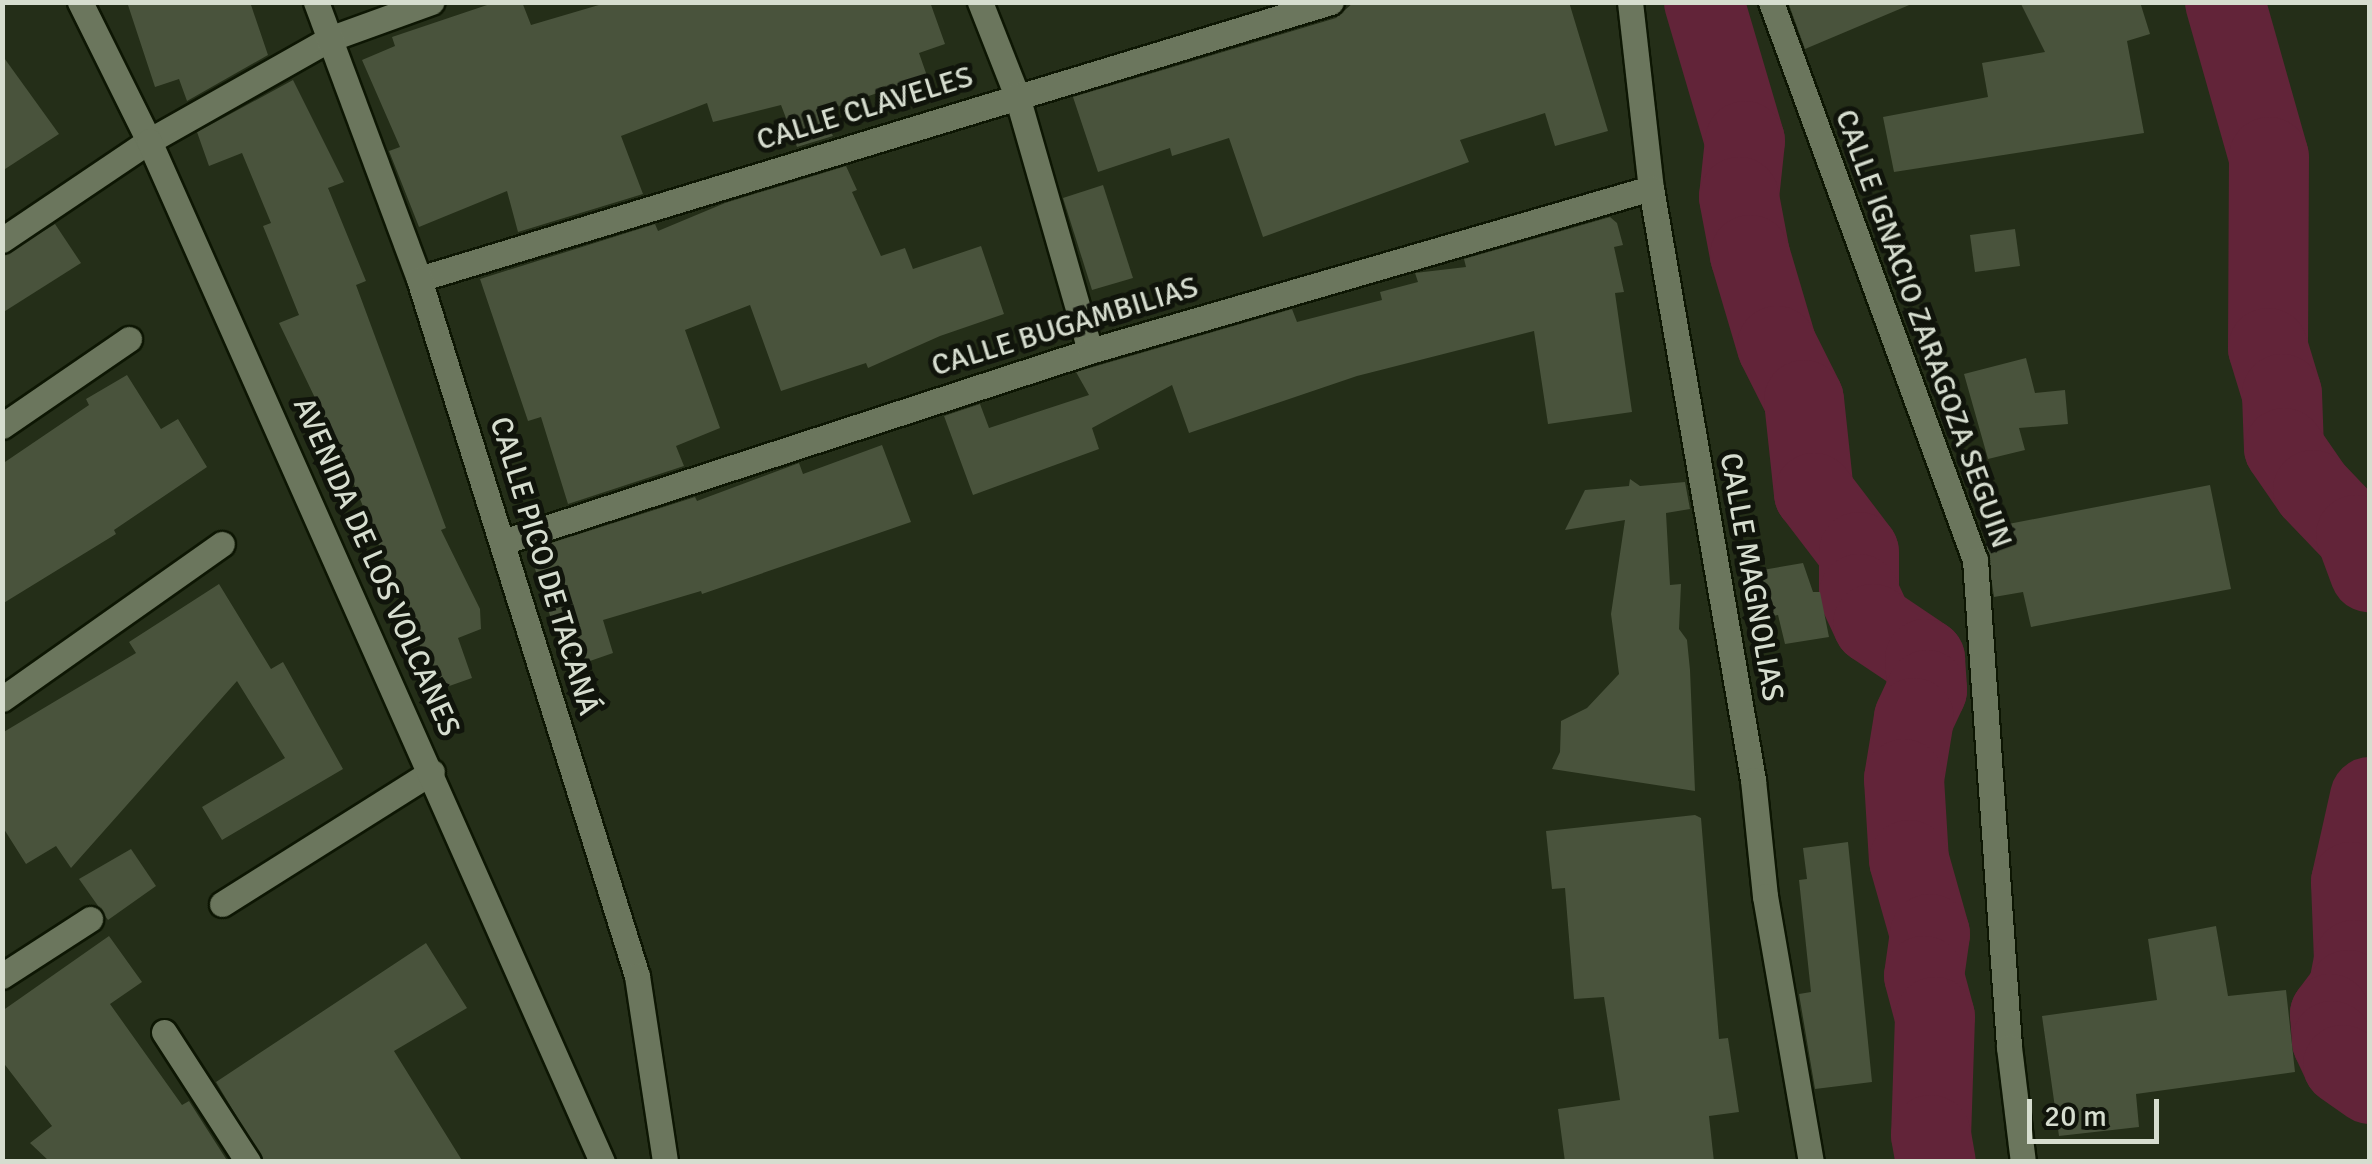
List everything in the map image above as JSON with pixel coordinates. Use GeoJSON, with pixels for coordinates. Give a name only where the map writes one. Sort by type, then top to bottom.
{"type":"FeatureCollection","features":[{"type":"Feature","properties":{"kind":"street","name":"AVENIDA DE LOS VOLCANES"},"geometry":{"type":"LineString","coordinates":[[80,2],[149,141],[602,1162]]}},
{"type":"Feature","properties":{"kind":"street","name":"CALLE PICO DE TACANÁ"},"geometry":{"type":"LineString","coordinates":[[316,2],[419,279],[637,976],[665,1162]]}},
{"type":"Feature","properties":{"kind":"street"},"geometry":{"type":"LineString","coordinates":[[2,240],[149,141],[329,39],[431,2]]}},
{"type":"Feature","properties":{"kind":"street"},"geometry":{"type":"LineString","coordinates":[[980,2],[1017,96],[1090,352]]}},
{"type":"Feature","properties":{"kind":"street","name":"CALLE CLAVELES"},"geometry":{"type":"LineString","coordinates":[[419,279],[1331,2]]}},
{"type":"Feature","properties":{"kind":"street","name":"CALLE MAGNOLIAS"},"geometry":{"type":"LineString","coordinates":[[1630,2],[1651,188],[1754,780],[1765,896],[1812,1162]]}},
{"type":"Feature","properties":{"kind":"street","name":"CALLE IGNACIO ZARAGOZA SEGUIN"},"geometry":{"type":"LineString","coordinates":[[1771,2],[1975,560],[2009,1047],[2023,1162]]}},
{"type":"Feature","properties":{"kind":"street","name":"CALLE BUGAMBILIAS"},"geometry":{"type":"LineString","coordinates":[[503,542],[1090,352],[1651,188]]}},
{"type":"Feature","properties":{"kind":"street"},"geometry":{"type":"LineString","coordinates":[[2,426],[129,338]]}},
{"type":"Feature","properties":{"kind":"street"},"geometry":{"type":"LineString","coordinates":[[2,699],[222,544]]}},
{"type":"Feature","properties":{"kind":"street"},"geometry":{"type":"LineString","coordinates":[[222,904],[432,772]]}},
{"type":"Feature","properties":{"kind":"street"},"geometry":{"type":"LineString","coordinates":[[2,976],[90,919]]}},
{"type":"Feature","properties":{"kind":"street"},"geometry":{"type":"LineString","coordinates":[[164,1032],[248,1162]]}},
{"type":"Feature","properties":{"kind":"building"},"geometry":{"type":"Polygon","coordinates":[[[127,2],[250,2],[268,55],[187,101],[179,79],[155,87],[127,2]]]}},
{"type":"Feature","properties":{"kind":"building"},"geometry":{"type":"Polygon","coordinates":[[[496,2],[522,2],[531,25],[609,2],[930,2],[945,44],[919,53],[927,76],[822,112],[833,136],[797,147],[781,105],[713,122],[707,103],[621,136],[643,194],[518,232],[507,191],[419,227],[389,151],[400,147],[362,60],[395,46],[392,37],[496,2]]]}},
{"type":"Feature","properties":{"kind":"building"},"geometry":{"type":"Polygon","coordinates":[[[1354,2],[1569,2],[1608,131],[1555,146],[1545,113],[1460,140],[1469,162],[1263,237],[1229,138],[1172,156],[1170,148],[1098,172],[1073,97],[1336,18],[1354,2]]]}},
{"type":"Feature","properties":{"kind":"building"},"geometry":{"type":"Polygon","coordinates":[[[1788,2],[1914,2],[1914,3],[1805,49],[1788,2]]]}},
{"type":"Feature","properties":{"kind":"building"},"geometry":{"type":"Polygon","coordinates":[[[2020,2],[2140,2],[2150,34],[2127,41],[2144,133],[1894,172],[1883,117],[1988,97],[1982,63],[2045,52],[2020,2]]]}},
{"type":"Feature","properties":{"kind":"building"},"geometry":{"type":"Polygon","coordinates":[[[2,55],[59,134],[2,171],[2,55]]]}},
{"type":"Feature","properties":{"kind":"building"},"geometry":{"type":"Polygon","coordinates":[[[293,80],[344,182],[328,188],[366,281],[356,285],[446,528],[441,530],[480,609],[481,629],[458,638],[472,678],[438,690],[340,450],[279,323],[299,315],[263,226],[271,223],[242,153],[209,166],[197,132],[293,80]]]}},
{"type":"Feature","properties":{"kind":"building"},"geometry":{"type":"Polygon","coordinates":[[[846,166],[857,190],[852,192],[881,256],[905,248],[913,269],[981,246],[1004,314],[940,336],[868,368],[866,363],[781,391],[750,305],[685,330],[720,428],[676,446],[684,466],[568,504],[541,417],[528,421],[480,279],[655,224],[658,231],[725,203],[846,166]]]}},
{"type":"Feature","properties":{"kind":"building"},"geometry":{"type":"Polygon","coordinates":[[[1103,185],[1133,278],[1092,290],[1063,198],[1103,185]]]}},
{"type":"Feature","properties":{"kind":"building"},"geometry":{"type":"Polygon","coordinates":[[[1610,217],[1617,223],[1623,245],[1614,247],[1624,292],[1615,293],[1632,412],[1548,424],[1534,331],[1357,376],[1189,433],[1172,385],[1092,428],[1099,449],[973,495],[944,416],[980,404],[989,428],[1089,395],[1076,372],[1292,309],[1297,322],[1382,300],[1380,292],[1418,282],[1415,273],[1466,267],[1464,259],[1610,217]]]}},
{"type":"Feature","properties":{"kind":"building"},"geometry":{"type":"Polygon","coordinates":[[[55,224],[81,263],[2,313],[2,256],[55,224]]]}},
{"type":"Feature","properties":{"kind":"building"},"geometry":{"type":"Polygon","coordinates":[[[2015,229],[2020,266],[1975,272],[1970,235],[2015,229]]]}},
{"type":"Feature","properties":{"kind":"building"},"geometry":{"type":"Polygon","coordinates":[[[2026,358],[2035,393],[2065,390],[2068,424],[2019,428],[2025,450],[1988,459],[1964,374],[2026,358]]]}},
{"type":"Feature","properties":{"kind":"building"},"geometry":{"type":"Polygon","coordinates":[[[127,375],[161,429],[178,419],[207,467],[114,530],[116,534],[2,604],[2,464],[89,405],[86,399],[127,375]]]}},
{"type":"Feature","properties":{"kind":"building"},"geometry":{"type":"Polygon","coordinates":[[[882,445],[911,522],[702,594],[701,591],[603,620],[613,653],[567,669],[529,550],[695,497],[697,501],[799,463],[803,474],[882,445]]]}},
{"type":"Feature","properties":{"kind":"building"},"geometry":{"type":"Polygon","coordinates":[[[1630,479],[1640,486],[1685,482],[1690,509],[1666,513],[1670,585],[1681,584],[1679,629],[1687,640],[1695,791],[1552,769],[1560,752],[1561,721],[1587,708],[1619,674],[1611,614],[1625,520],[1565,530],[1585,490],[1629,486],[1630,479]]]}},
{"type":"Feature","properties":{"kind":"building"},"geometry":{"type":"Polygon","coordinates":[[[2210,485],[2231,589],[2031,627],[2023,592],[1994,597],[1986,544],[1993,527],[2210,485]]]}},
{"type":"Feature","properties":{"kind":"building"},"geometry":{"type":"Polygon","coordinates":[[[1803,563],[1813,592],[1820,592],[1829,637],[1785,644],[1778,615],[1768,617],[1757,571],[1803,563]]]}},
{"type":"Feature","properties":{"kind":"building"},"geometry":{"type":"Polygon","coordinates":[[[219,584],[271,669],[283,662],[343,769],[222,840],[202,807],[285,758],[237,681],[71,868],[56,846],[26,864],[2,826],[2,733],[136,653],[129,642],[219,584]]]}},
{"type":"Feature","properties":{"kind":"building"},"geometry":{"type":"Polygon","coordinates":[[[1695,815],[1701,818],[1719,1039],[1728,1038],[1739,1112],[1709,1116],[1714,1162],[1565,1162],[1558,1109],[1620,1100],[1604,997],[1574,999],[1565,888],[1552,889],[1546,831],[1695,815]]]}},
{"type":"Feature","properties":{"kind":"building"},"geometry":{"type":"Polygon","coordinates":[[[1848,842],[1872,1082],[1815,1089],[1799,994],[1811,992],[1799,880],[1807,879],[1803,848],[1848,842]]]}},
{"type":"Feature","properties":{"kind":"building"},"geometry":{"type":"Polygon","coordinates":[[[131,849],[156,886],[108,920],[79,879],[131,849]]]}},
{"type":"Feature","properties":{"kind":"building"},"geometry":{"type":"Polygon","coordinates":[[[2216,926],[2228,996],[2286,990],[2295,1072],[2136,1094],[2139,1127],[2059,1136],[2042,1016],[2157,1000],[2148,939],[2216,926]]]}},
{"type":"Feature","properties":{"kind":"building"},"geometry":{"type":"Polygon","coordinates":[[[109,936],[142,982],[110,1004],[182,1105],[189,1101],[228,1162],[50,1162],[30,1143],[52,1126],[2,1061],[2,1011],[109,936]]]}},
{"type":"Feature","properties":{"kind":"building"},"geometry":{"type":"Polygon","coordinates":[[[426,943],[467,1008],[394,1051],[463,1162],[264,1162],[216,1082],[426,943]]]}},
{"type":"Feature","properties":{"kind":"waterway"},"geometry":{"type":"LineString","coordinates":[[1704,2],[1745,141],[1739,197],[1750,255],[1777,346],[1804,400],[1814,493],[1859,552],[1859,594],[1873,624],[1925,659],[1927,690],[1914,718],[1904,779],[1909,860],[1930,934],[1924,976],[1935,1017],[1931,1135],[1936,1162]]}},
{"type":"Feature","properties":{"kind":"waterway"},"geometry":{"type":"LineString","coordinates":[[2225,2],[2269,157],[2268,348],[2282,394],[2284,448],[2313,490],[2356,535],[2370,573]]}},
{"type":"Feature","properties":{"kind":"waterway"},"geometry":{"type":"LineString","coordinates":[[2370,797],[2351,882],[2354,960],[2348,990],[2330,1014],[2332,1041],[2343,1065],[2370,1084]]}}]}
